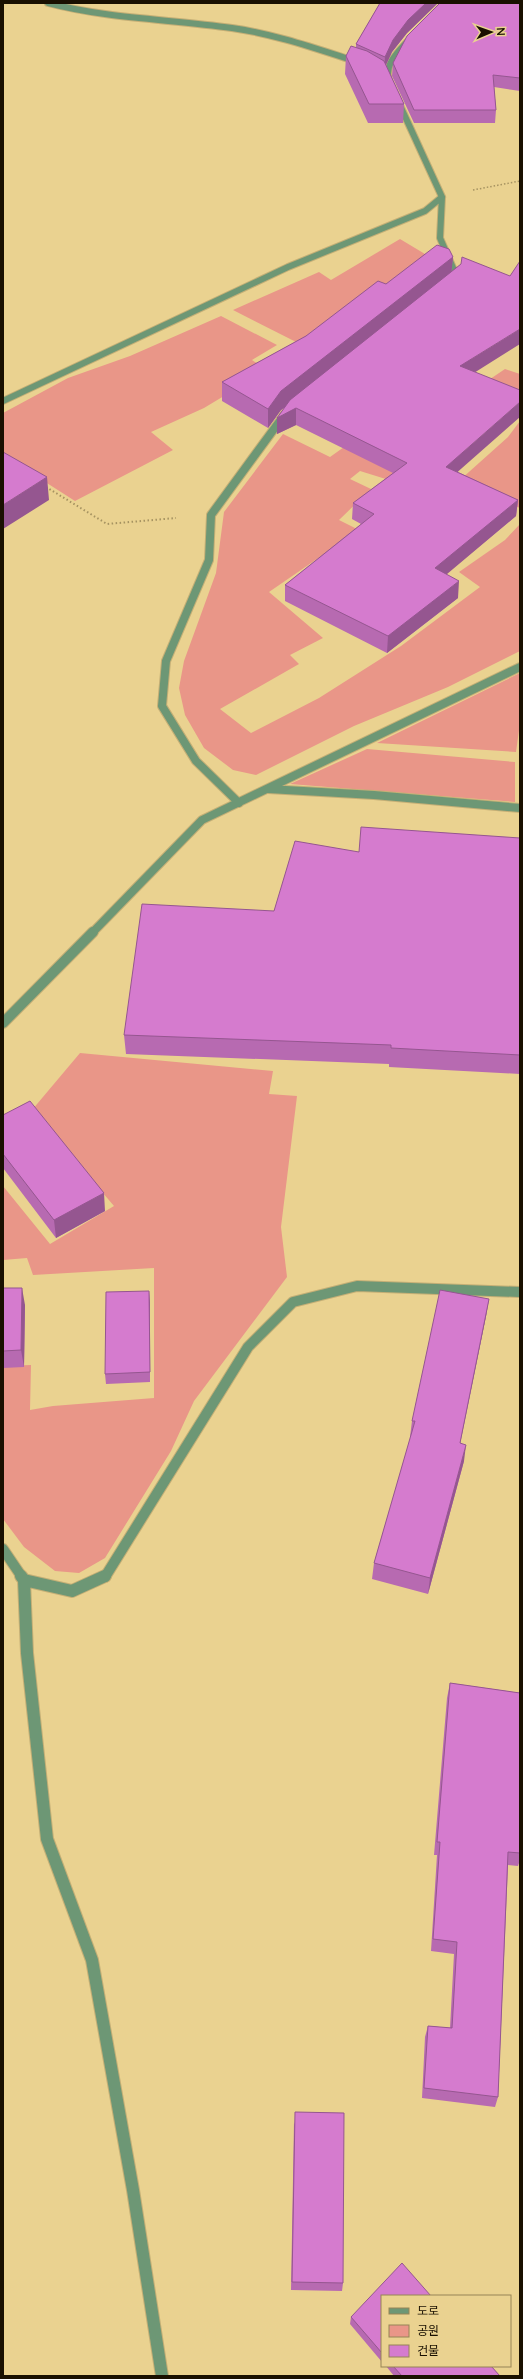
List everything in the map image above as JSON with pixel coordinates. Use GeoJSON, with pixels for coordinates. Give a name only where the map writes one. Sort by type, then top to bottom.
{"type":"FeatureCollection","features":[{"type":"Feature","properties":{"kind":"street"},"geometry":{"type":"LineString","coordinates":[[48,3],[95,14],[233,28],[322,50],[368,65]]}},
{"type":"Feature","properties":{"kind":"street"},"geometry":{"type":"LineString","coordinates":[[393,90],[387,76],[388,66],[411,37]]}},
{"type":"Feature","properties":{"kind":"street"},"geometry":{"type":"LineString","coordinates":[[380,72],[387,76]]}},
{"type":"Feature","properties":{"kind":"street"},"geometry":{"type":"LineString","coordinates":[[396,97],[442,197],[440,238],[457,277],[445,287]]}},
{"type":"Feature","properties":{"kind":"street"},"geometry":{"type":"LineString","coordinates":[[3,401],[288,267],[425,211],[442,197]]}},
{"type":"Feature","properties":{"kind":"street"},"geometry":{"type":"LineString","coordinates":[[239,802],[196,762],[162,706],[166,661],[209,560],[211,515],[283,416],[295,406]]}},
{"type":"Feature","properties":{"kind":"street"},"geometry":{"type":"LineString","coordinates":[[3,1023],[202,820],[520,667]]}},
{"type":"Feature","properties":{"kind":"street"},"geometry":{"type":"LineString","coordinates":[[266,789],[520,808]]}},
{"type":"Feature","properties":{"kind":"street"},"geometry":{"type":"LineString","coordinates":[[24,1580],[72,1591],[104,1578],[186,1449],[248,1347],[293,1302],[357,1286],[520,1292]]}},
{"type":"Feature","properties":{"kind":"street"},"geometry":{"type":"LineString","coordinates":[[3,1549],[24,1580],[27,1653],[47,1839],[92,1960],[132,2190],[162,2376]]}},
{"type":"Feature","properties":{"kind":"path"},"geometry":{"type":"LineString","coordinates":[[442,197],[520,181]]}},
{"type":"Feature","properties":{"kind":"path"},"geometry":{"type":"LineString","coordinates":[[42,484],[107,524],[211,515]]}},
{"type":"Feature","properties":{"kind":"green space"},"geometry":{"type":"Polygon","coordinates":[[[400,239],[435,260],[306,347],[233,310],[319,272],[331,280],[400,239]]]}},
{"type":"Feature","properties":{"kind":"green space"},"geometry":{"type":"Polygon","coordinates":[[[221,316],[277,345],[252,360],[267,370],[204,408],[151,432],[173,450],[75,501],[3,455],[3,413],[68,378],[130,356],[221,316]]]}},
{"type":"Feature","properties":{"kind":"green space"},"geometry":{"type":"Polygon","coordinates":[[[505,369],[520,374],[520,402],[447,408],[505,369]]]}},
{"type":"Feature","properties":{"kind":"green space"},"geometry":{"type":"Polygon","coordinates":[[[413,398],[462,423],[389,480],[360,471],[350,479],[371,489],[339,520],[359,530],[269,592],[323,638],[290,655],[299,664],[220,709],[251,733],[319,698],[401,646],[480,587],[459,572],[505,540],[520,524],[520,651],[448,687],[354,726],[256,775],[233,770],[204,748],[185,715],[179,688],[184,661],[216,573],[224,512],[283,434],[330,457],[413,398]]]}},
{"type":"Feature","properties":{"kind":"green space"},"geometry":{"type":"Polygon","coordinates":[[[520,421],[520,508],[494,497],[441,497],[508,437],[520,421]]]}},
{"type":"Feature","properties":{"kind":"green space"},"geometry":{"type":"Polygon","coordinates":[[[520,673],[520,723],[516,752],[377,743],[520,673]]]}},
{"type":"Feature","properties":{"kind":"green space"},"geometry":{"type":"Polygon","coordinates":[[[367,749],[515,762],[515,802],[290,784],[367,749]]]}},
{"type":"Feature","properties":{"kind":"green space"},"geometry":{"type":"Polygon","coordinates":[[[80,1053],[273,1071],[269,1094],[297,1096],[281,1227],[287,1277],[194,1401],[171,1451],[105,1558],[79,1573],[55,1571],[24,1547],[3,1519],[3,1366],[31,1365],[30,1410],[53,1406],[154,1398],[154,1268],[33,1275],[27,1258],[3,1260],[3,1186],[50,1244],[114,1206],[32,1110],[80,1053]]]}},
{"type":"Feature","properties":{"kind":"building"},"geometry":{"type":"Polygon","coordinates":[[[380,3],[426,3],[408,20],[393,40],[385,57],[356,44],[380,3]]]}},
{"type":"Feature","properties":{"kind":"building"},"geometry":{"type":"Polygon","coordinates":[[[440,3],[520,3],[520,78],[493,75],[496,110],[414,110],[393,63],[407,36],[440,3]]]}},
{"type":"Feature","properties":{"kind":"building"},"geometry":{"type":"Polygon","coordinates":[[[351,46],[367,51],[384,61],[404,104],[369,104],[346,56],[351,46]]]}},
{"type":"Feature","properties":{"kind":"building"},"geometry":{"type":"Polygon","coordinates":[[[437,245],[449,249],[453,257],[281,391],[268,409],[222,382],[306,336],[378,281],[386,284],[437,245]]]}},
{"type":"Feature","properties":{"kind":"building"},"geometry":{"type":"Polygon","coordinates":[[[462,257],[510,276],[520,261],[520,329],[460,366],[520,390],[520,402],[446,467],[518,500],[435,568],[459,581],[388,636],[285,585],[374,514],[353,503],[407,463],[296,408],[277,418],[290,400],[461,264],[462,257]]]}},
{"type":"Feature","properties":{"kind":"building"},"geometry":{"type":"Polygon","coordinates":[[[3,452],[47,477],[3,505],[3,452]]]}},
{"type":"Feature","properties":{"kind":"building"},"geometry":{"type":"Polygon","coordinates":[[[361,827],[520,838],[520,1055],[391,1048],[391,1045],[124,1035],[142,904],[274,911],[295,841],[359,852],[361,827]]]}},
{"type":"Feature","properties":{"kind":"building"},"geometry":{"type":"Polygon","coordinates":[[[30,1101],[104,1193],[54,1220],[3,1154],[3,1115],[30,1101]]]}},
{"type":"Feature","properties":{"kind":"building"},"geometry":{"type":"Polygon","coordinates":[[[3,1288],[22,1288],[21,1350],[3,1351],[3,1288]]]}},
{"type":"Feature","properties":{"kind":"building"},"geometry":{"type":"Polygon","coordinates":[[[440,1290],[489,1299],[460,1443],[466,1445],[430,1578],[374,1563],[415,1421],[412,1421],[440,1290]]]}},
{"type":"Feature","properties":{"kind":"building"},"geometry":{"type":"Polygon","coordinates":[[[149,1291],[150,1372],[105,1374],[106,1292],[149,1291]]]}},
{"type":"Feature","properties":{"kind":"building"},"geometry":{"type":"Polygon","coordinates":[[[450,1683],[520,1693],[520,1853],[508,1852],[498,2097],[424,2088],[428,2026],[452,2028],[457,1942],[433,1939],[440,1842],[437,1842],[450,1683]]]}},
{"type":"Feature","properties":{"kind":"building"},"geometry":{"type":"Polygon","coordinates":[[[295,2112],[344,2113],[343,2283],[292,2282],[295,2112]]]}},
{"type":"Feature","properties":{"kind":"building"},"geometry":{"type":"Polygon","coordinates":[[[402,2263],[430,2295],[381,2295],[381,2352],[351,2317],[402,2263]]]}},
{"type":"Feature","properties":{"kind":"building"},"geometry":{"type":"Polygon","coordinates":[[[394,2367],[492,2367],[500,2376],[402,2376],[394,2367]]]}}]}
